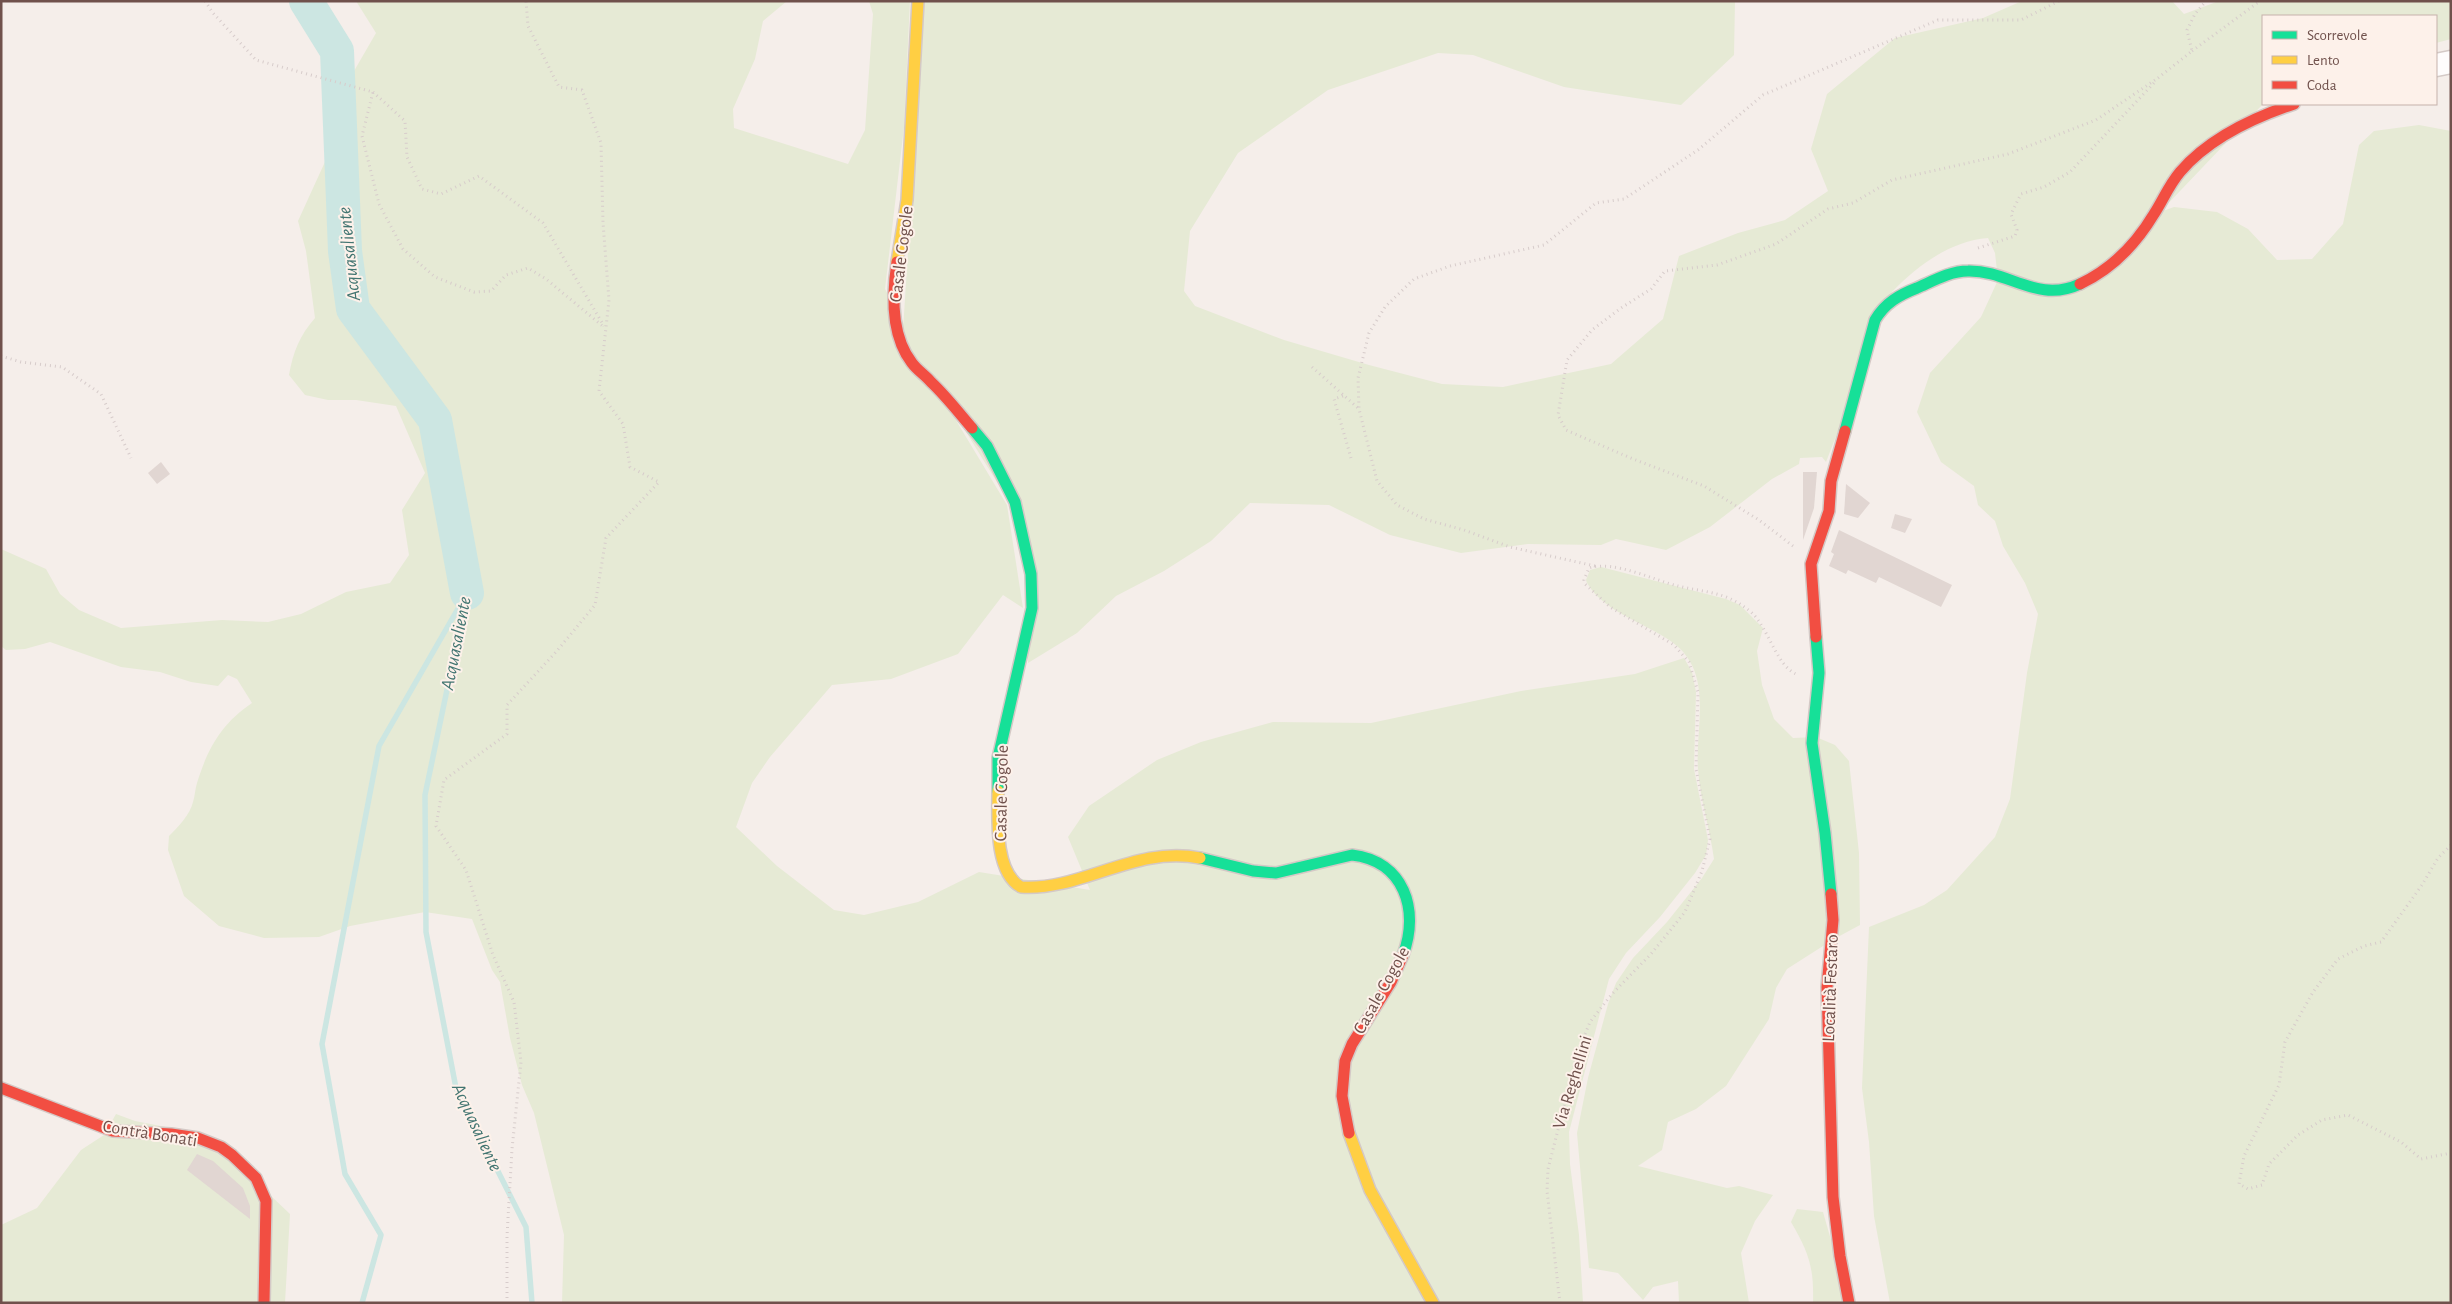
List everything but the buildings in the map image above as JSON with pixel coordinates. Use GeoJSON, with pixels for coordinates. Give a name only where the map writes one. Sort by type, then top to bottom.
{"type":"FeatureCollection","features":[{"type":"Feature","properties":{"kind":"street","name":"Casale Cogole"},"geometry":{"type":"LineString","coordinates":[[918,1],[907,200],[893,290],[898,332],[904,350],[912,364],[932,382],[964,417],[991,454],[1014,502],[1024,535],[1031,574],[1032,608],[998,758],[998,839],[1000,852],[1014,883],[1021,887],[1040,886],[1116,868],[1139,859],[1168,856],[1188,856],[1251,872],[1276,874],[1293,871],[1336,856],[1358,855],[1377,862],[1399,879],[1409,909],[1409,939],[1406,952],[1368,1020],[1349,1047],[1343,1070],[1342,1099],[1348,1129],[1369,1188],[1379,1210],[1433,1303]]}},
{"type":"Feature","properties":{"kind":"street"},"geometry":{"type":"LineString","coordinates":[[2437,65],[2451,62]]}},
{"type":"Feature","properties":{"kind":"street","name":"Località Festaro"},"geometry":{"type":"LineString","coordinates":[[1849,1303],[1840,1256],[1833,1196],[1827,987],[1833,920],[1825,833],[1812,743],[1818,673],[1811,564],[1814,550],[1829,511],[1831,481],[1867,344],[1884,305],[1908,291],[1943,276],[1970,271],[2014,281],[2036,290],[2059,291],[2069,289],[2114,265],[2124,256],[2156,211],[2170,185],[2190,162],[2215,142],[2243,124],[2291,105]]}},
{"type":"Feature","properties":{"kind":"street","name":"Contrà Bonati"},"geometry":{"type":"LineString","coordinates":[[1,1088],[113,1131],[171,1134],[198,1138],[221,1147],[232,1155],[256,1178],[266,1201],[264,1303]]}},
{"type":"Feature","properties":{"kind":"path"},"geometry":{"type":"LineString","coordinates":[[205,1],[213,13],[256,60],[373,92],[405,121],[407,158],[422,189],[441,194],[479,176],[544,223],[606,329]]}},
{"type":"Feature","properties":{"kind":"path"},"geometry":{"type":"LineString","coordinates":[[507,1303],[508,1214],[521,1062],[514,1002],[492,955],[466,870],[436,826],[444,780],[507,734],[507,705],[556,652],[595,605],[606,538],[659,482],[630,467],[622,424],[599,391],[609,300],[603,223],[601,143],[582,90],[559,87],[528,26],[526,1]]}},
{"type":"Feature","properties":{"kind":"path"},"geometry":{"type":"LineString","coordinates":[[1818,673],[1798,675],[1792,673],[1782,661],[1763,626],[1741,604],[1707,591],[1677,586],[1614,567],[1596,566],[1510,547],[1464,530],[1424,519],[1397,505],[1376,481],[1359,409],[1358,378],[1369,333],[1386,307],[1414,279],[1450,266],[1544,245],[1596,203],[1624,199],[1698,150],[1764,95],[1938,20],[2021,20],[2059,1]]}},
{"type":"Feature","properties":{"kind":"path"},"geometry":{"type":"LineString","coordinates":[[2192,50],[2187,30],[2195,14],[2206,1]]}},
{"type":"Feature","properties":{"kind":"path"},"geometry":{"type":"LineString","coordinates":[[1814,550],[1792,546],[1759,520],[1704,486],[1633,459],[1566,430],[1558,415],[1568,360],[1592,330],[1620,308],[1651,289],[1665,271],[1717,265],[1776,244],[1828,209],[1853,203],[1892,180],[2017,151],[2096,120],[2158,78],[2192,50],[2260,1]]}},
{"type":"Feature","properties":{"kind":"path"},"geometry":{"type":"LineString","coordinates":[[1971,250],[2015,236],[2017,230],[2011,214],[2022,194],[2044,187],[2070,172],[2158,78]]}},
{"type":"Feature","properties":{"kind":"path"},"geometry":{"type":"LineString","coordinates":[[373,92],[362,136],[380,204],[403,249],[435,277],[474,292],[491,291],[506,275],[528,268],[546,279],[606,329]]}},
{"type":"Feature","properties":{"kind":"path"},"geometry":{"type":"LineString","coordinates":[[1,356],[21,362],[62,367],[101,394],[131,458]]}},
{"type":"Feature","properties":{"kind":"path"},"geometry":{"type":"LineString","coordinates":[[1312,367],[1359,409]]}},
{"type":"Feature","properties":{"kind":"path"},"geometry":{"type":"LineString","coordinates":[[1344,396],[1334,399],[1351,458]]}},
{"type":"Feature","properties":{"kind":"path","name":"Via Reghellini"},"geometry":{"type":"LineString","coordinates":[[1560,1303],[1547,1192],[1548,1169],[1578,1051],[1590,1022],[1612,994],[1651,954],[1685,912],[1702,871],[1710,839],[1696,769],[1699,712],[1698,692],[1693,671],[1686,656],[1674,645],[1610,607],[1592,593],[1584,580],[1589,568],[1596,566]]}},
{"type":"Feature","properties":{"kind":"path"},"geometry":{"type":"LineString","coordinates":[[2451,845],[2438,858],[2422,885],[2381,942],[2364,946],[2338,959],[2313,992],[2285,1042],[2279,1085],[2244,1156],[2239,1184],[2248,1189],[2262,1185],[2269,1164],[2298,1135],[2322,1120],[2348,1114],[2401,1142],[2421,1159],[2451,1153]]}},
{"type":"Feature","properties":{"kind":"green space"},"geometry":{"type":"Polygon","coordinates":[[[356,1],[787,1],[763,21],[755,59],[733,109],[734,128],[848,164],[865,130],[873,14],[869,1],[910,1],[904,127],[885,289],[957,422],[1007,505],[1023,608],[1003,595],[958,654],[891,679],[832,685],[770,757],[752,783],[736,827],[777,866],[834,910],[864,915],[918,902],[979,872],[1090,890],[1068,837],[1089,806],[1157,760],[1201,742],[1273,722],[1371,723],[1521,691],[1635,674],[1684,658],[1692,672],[1696,692],[1694,769],[1708,840],[1706,855],[1695,873],[1660,917],[1626,953],[1609,979],[1569,1132],[1570,1164],[1579,1235],[1583,1303],[562,1303],[564,1235],[534,1113],[522,1085],[510,1038],[500,982],[492,970],[472,919],[425,912],[350,926],[319,937],[264,938],[219,926],[184,896],[168,850],[169,836],[189,812],[201,770],[217,738],[232,719],[252,703],[237,679],[228,675],[218,686],[191,682],[160,672],[121,667],[50,642],[25,649],[6,650],[1,646],[1,549],[46,569],[60,594],[79,610],[121,628],[222,620],[268,622],[301,614],[346,592],[390,583],[409,555],[402,510],[425,473],[396,406],[356,400],[328,400],[305,395],[289,375],[298,344],[315,318],[306,251],[298,221],[340,129],[350,78],[376,33],[356,1]]]}},
{"type":"Feature","properties":{"kind":"green space"},"geometry":{"type":"Polygon","coordinates":[[[924,1],[1735,1],[1734,55],[1681,105],[1564,87],[1473,55],[1438,53],[1328,90],[1238,153],[1190,231],[1184,291],[1195,306],[1284,340],[1369,365],[1442,384],[1503,387],[1611,364],[1663,319],[1679,256],[1738,233],[1785,220],[1828,191],[1811,149],[1827,94],[1895,38],[1983,18],[2022,1],[2172,1],[2184,14],[2219,1],[2451,1],[2451,39],[2437,43],[2437,15],[2262,15],[2262,105],[2160,212],[2174,207],[2217,212],[2248,229],[2277,260],[2312,259],[2343,224],[2359,145],[2374,131],[2419,125],[2451,131],[2451,1303],[1890,1303],[1874,1216],[1869,1142],[1862,1088],[1869,927],[1924,905],[1947,890],[1995,837],[2010,799],[2027,673],[2038,614],[2025,583],[2003,546],[1995,521],[1978,505],[1974,486],[1941,462],[1917,412],[1930,373],[1981,317],[1998,280],[1995,253],[1988,238],[1960,244],[1935,256],[1912,273],[1892,292],[1826,462],[1822,457],[1800,458],[1799,464],[1772,479],[1710,527],[1666,550],[1616,539],[1601,545],[1528,544],[1461,553],[1390,535],[1329,505],[1250,503],[1211,541],[1164,571],[1116,596],[1077,633],[1028,663],[1029,534],[903,330],[924,1]]]}},
{"type":"Feature","properties":{"kind":"green space"},"geometry":{"type":"Polygon","coordinates":[[[1601,567],[1726,599],[1740,605],[1763,628],[1757,651],[1762,685],[1774,719],[1793,738],[1816,737],[1835,745],[1849,761],[1859,853],[1860,925],[1787,969],[1776,988],[1769,1019],[1726,1086],[1696,1109],[1668,1122],[1662,1150],[1638,1166],[1727,1188],[1739,1186],[1773,1195],[1755,1221],[1741,1253],[1749,1303],[1679,1303],[1678,1281],[1653,1287],[1643,1300],[1618,1273],[1589,1268],[1577,1133],[1588,1078],[1608,1004],[1616,983],[1633,958],[1667,922],[1702,878],[1714,859],[1699,780],[1700,704],[1699,688],[1695,673],[1688,659],[1677,646],[1617,611],[1595,594],[1586,580],[1590,570],[1601,567]]]}},
{"type":"Feature","properties":{"kind":"green space"},"geometry":{"type":"Polygon","coordinates":[[[116,1114],[135,1121],[207,1135],[290,1214],[285,1303],[1,1303],[1,1225],[37,1208],[81,1150],[104,1135],[116,1114]]]}},
{"type":"Feature","properties":{"kind":"green space"},"geometry":{"type":"Polygon","coordinates":[[[1797,1209],[1823,1212],[1849,1303],[1813,1303],[1813,1280],[1809,1261],[1791,1222],[1797,1209]]]}},
{"type":"Feature","properties":{"kind":"waterway","name":"Acquasaliente"},"geometry":{"type":"LineString","coordinates":[[306,1],[337,51],[345,251],[353,309],[435,420],[467,593]]}},
{"type":"Feature","properties":{"kind":"waterway"},"geometry":{"type":"LineString","coordinates":[[362,1303],[381,1235],[345,1174],[322,1044],[379,746],[467,593]]}},
{"type":"Feature","properties":{"kind":"waterway","name":"Acquasaliente"},"geometry":{"type":"LineString","coordinates":[[466,599],[425,795],[426,932],[456,1088],[526,1227],[532,1303]]}},
{"type":"Feature","properties":{"kind":"traffic: fast"},"geometry":{"type":"LineString","coordinates":[[1845,431],[1875,320],[1883,309],[1898,297],[1942,277],[1961,271],[1983,272],[2023,285],[2050,290],[2065,289],[2080,284]]}},
{"type":"Feature","properties":{"kind":"traffic: fast"},"geometry":{"type":"LineString","coordinates":[[972,428],[987,446],[1015,502],[1031,574],[1032,608],[998,758],[998,791]]}},
{"type":"Feature","properties":{"kind":"traffic: fast"},"geometry":{"type":"LineString","coordinates":[[1816,637],[1819,673],[1812,743],[1825,833],[1831,894]]}},
{"type":"Feature","properties":{"kind":"traffic: fast"},"geometry":{"type":"LineString","coordinates":[[1200,858],[1253,871],[1276,873],[1352,855],[1370,859],[1384,867],[1395,877],[1403,890],[1408,905],[1410,921],[1403,955]]}},
{"type":"Feature","properties":{"kind":"traffic: slow"},"geometry":{"type":"LineString","coordinates":[[897,262],[907,200],[918,1]]}},
{"type":"Feature","properties":{"kind":"traffic: slow"},"geometry":{"type":"LineString","coordinates":[[998,791],[998,829],[1002,857],[1012,880],[1021,887],[1044,886],[1066,882],[1153,858],[1176,856],[1200,858]]}},
{"type":"Feature","properties":{"kind":"traffic: slow"},"geometry":{"type":"LineString","coordinates":[[1349,1133],[1370,1190],[1433,1303]]}},
{"type":"Feature","properties":{"kind":"traffic: jam"},"geometry":{"type":"LineString","coordinates":[[2080,284],[2103,271],[2122,255],[2147,225],[2176,177],[2204,149],[2247,123],[2291,105]]}},
{"type":"Feature","properties":{"kind":"traffic: jam"},"geometry":{"type":"LineString","coordinates":[[897,262],[894,287],[895,314],[900,340],[905,352],[914,366],[942,393],[972,428]]}},
{"type":"Feature","properties":{"kind":"traffic: jam"},"geometry":{"type":"LineString","coordinates":[[1816,637],[1811,564],[1829,511],[1831,481],[1845,431]]}},
{"type":"Feature","properties":{"kind":"traffic: jam"},"geometry":{"type":"LineString","coordinates":[[1831,894],[1833,920],[1827,987],[1833,1197],[1840,1256],[1849,1303]]}},
{"type":"Feature","properties":{"kind":"traffic: jam"},"geometry":{"type":"LineString","coordinates":[[1349,1133],[1342,1096],[1345,1061],[1352,1044],[1391,982],[1403,955]]}},
{"type":"Feature","properties":{"kind":"traffic: jam"},"geometry":{"type":"LineString","coordinates":[[1,1088],[113,1131],[171,1134],[198,1138],[221,1147],[232,1155],[256,1178],[266,1201],[264,1303]]}}]}
